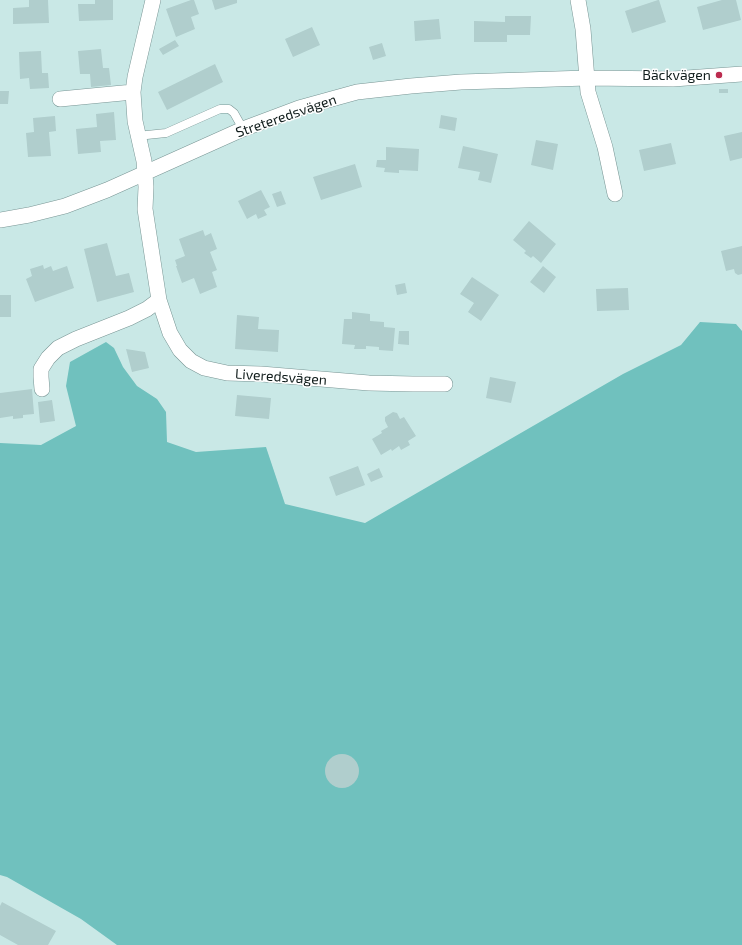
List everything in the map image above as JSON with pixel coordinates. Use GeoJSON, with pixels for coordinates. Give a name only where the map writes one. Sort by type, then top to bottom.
{"type":"FeatureCollection","features":[{"type":"Feature","properties":{"kind":"street","name":"Liveredsvägen"},"geometry":{"type":"LineString","coordinates":[[153,0],[135,77],[133,92],[135,121],[137,136],[144,161],[146,187],[145,209],[159,300],[170,333],[180,350],[191,361],[204,368],[227,373],[261,374],[369,383],[445,384]]}},
{"type":"Feature","properties":{"kind":"street"},"geometry":{"type":"LineString","coordinates":[[578,0],[584,29],[588,92],[605,147],[615,194]]}},
{"type":"Feature","properties":{"kind":"street","name":"Streteredsvägen"},"geometry":{"type":"LineString","coordinates":[[0,220],[29,215],[65,206],[107,190],[243,129],[299,108],[357,92],[461,82],[587,78],[673,79],[742,74]]}},
{"type":"Feature","properties":{"kind":"street"},"geometry":{"type":"LineString","coordinates":[[60,99],[133,92]]}},
{"type":"Feature","properties":{"kind":"street"},"geometry":{"type":"LineString","coordinates":[[42,389],[42,369],[48,358],[58,348],[141,312],[159,300]]}},
{"type":"Feature","properties":{"kind":"lane"},"geometry":{"type":"LineString","coordinates":[[137,136],[166,133],[220,109],[229,109],[234,113],[243,129]]}},
{"type":"Feature","properties":{"kind":"shaded area"},"geometry":{"type":"Polygon","coordinates":[[[700,322],[736,324],[742,331],[742,945],[117,945],[81,919],[7,877],[0,875],[0,443],[41,445],[76,426],[66,386],[70,362],[106,342],[114,348],[123,367],[137,386],[157,399],[166,412],[167,442],[196,452],[266,447],[285,504],[365,523],[623,374],[681,345],[700,322]]]}},
{"type":"Feature","properties":{"kind":"building"},"geometry":{"type":"Polygon","coordinates":[[[29,0],[48,0],[49,23],[13,24],[13,8],[29,7],[29,0]]]}},
{"type":"Feature","properties":{"kind":"building"},"geometry":{"type":"Polygon","coordinates":[[[95,0],[113,0],[113,20],[79,21],[78,4],[95,4],[95,0]]]}},
{"type":"Feature","properties":{"kind":"building"},"geometry":{"type":"Polygon","coordinates":[[[194,0],[199,14],[191,17],[195,29],[176,37],[166,9],[194,0]]]}},
{"type":"Feature","properties":{"kind":"building"},"geometry":{"type":"Polygon","coordinates":[[[212,0],[237,0],[237,3],[215,10],[212,0]]]}},
{"type":"Feature","properties":{"kind":"building"},"geometry":{"type":"Polygon","coordinates":[[[658,0],[666,22],[632,33],[625,11],[658,0]]]}},
{"type":"Feature","properties":{"kind":"building"},"geometry":{"type":"Polygon","coordinates":[[[722,0],[736,0],[741,20],[703,30],[697,7],[722,0]]]}},
{"type":"Feature","properties":{"kind":"building"},"geometry":{"type":"Polygon","coordinates":[[[505,16],[531,16],[530,35],[507,35],[507,42],[474,42],[474,21],[505,22],[505,16]]]}},
{"type":"Feature","properties":{"kind":"building"},"geometry":{"type":"Polygon","coordinates":[[[439,19],[441,39],[415,41],[414,21],[439,19]]]}},
{"type":"Feature","properties":{"kind":"building"},"geometry":{"type":"Polygon","coordinates":[[[312,27],[320,45],[293,57],[285,39],[312,27]]]}},
{"type":"Feature","properties":{"kind":"building"},"geometry":{"type":"Polygon","coordinates":[[[175,40],[179,46],[163,55],[159,49],[175,40]]]}},
{"type":"Feature","properties":{"kind":"building"},"geometry":{"type":"Polygon","coordinates":[[[382,43],[386,56],[373,60],[369,47],[382,43]]]}},
{"type":"Feature","properties":{"kind":"building"},"geometry":{"type":"Polygon","coordinates":[[[101,49],[103,68],[109,68],[111,85],[91,87],[90,74],[80,74],[78,51],[101,49]]]}},
{"type":"Feature","properties":{"kind":"building"},"geometry":{"type":"Polygon","coordinates":[[[41,51],[42,73],[48,73],[49,88],[30,89],[29,78],[20,79],[19,52],[41,51]]]}},
{"type":"Feature","properties":{"kind":"building"},"geometry":{"type":"Polygon","coordinates":[[[215,64],[223,82],[167,110],[158,92],[215,64]]]}},
{"type":"Feature","properties":{"kind":"building"},"geometry":{"type":"Polygon","coordinates":[[[719,89],[728,89],[728,93],[719,93],[719,89]]]}},
{"type":"Feature","properties":{"kind":"building"},"geometry":{"type":"Polygon","coordinates":[[[0,91],[9,91],[8,104],[0,104],[0,91]]]}},
{"type":"Feature","properties":{"kind":"building"},"geometry":{"type":"Polygon","coordinates":[[[114,112],[116,140],[100,141],[101,152],[78,154],[76,129],[97,127],[96,114],[114,112]]]}},
{"type":"Feature","properties":{"kind":"building"},"geometry":{"type":"Polygon","coordinates":[[[441,115],[457,118],[455,131],[439,128],[441,115]]]}},
{"type":"Feature","properties":{"kind":"building"},"geometry":{"type":"Polygon","coordinates":[[[55,116],[56,131],[49,132],[51,156],[28,157],[26,133],[34,132],[33,118],[55,116]]]}},
{"type":"Feature","properties":{"kind":"building"},"geometry":{"type":"Polygon","coordinates":[[[742,132],[742,158],[730,161],[724,136],[742,132]]]}},
{"type":"Feature","properties":{"kind":"building"},"geometry":{"type":"Polygon","coordinates":[[[536,140],[558,144],[553,170],[531,165],[536,140]]]}},
{"type":"Feature","properties":{"kind":"building"},"geometry":{"type":"Polygon","coordinates":[[[671,143],[676,164],[644,171],[639,150],[671,143]]]}},
{"type":"Feature","properties":{"kind":"building"},"geometry":{"type":"Polygon","coordinates":[[[463,146],[498,154],[491,183],[478,180],[480,172],[458,168],[463,146]]]}},
{"type":"Feature","properties":{"kind":"building"},"geometry":{"type":"Polygon","coordinates":[[[386,147],[419,149],[418,171],[399,170],[399,173],[384,172],[385,168],[376,167],[377,160],[386,160],[386,147]]]}},
{"type":"Feature","properties":{"kind":"building"},"geometry":{"type":"Polygon","coordinates":[[[355,164],[362,187],[321,200],[313,177],[355,164]]]}},
{"type":"Feature","properties":{"kind":"building"},"geometry":{"type":"Polygon","coordinates":[[[261,190],[270,207],[264,210],[267,215],[258,219],[256,214],[247,219],[238,201],[261,190]]]}},
{"type":"Feature","properties":{"kind":"building"},"geometry":{"type":"Polygon","coordinates":[[[281,191],[286,204],[277,207],[272,194],[281,191]]]}},
{"type":"Feature","properties":{"kind":"building"},"geometry":{"type":"Polygon","coordinates":[[[529,221],[556,244],[541,263],[533,256],[531,258],[524,253],[526,251],[513,240],[529,221]]]}},
{"type":"Feature","properties":{"kind":"building"},"geometry":{"type":"Polygon","coordinates":[[[203,230],[205,236],[211,233],[217,249],[210,252],[217,270],[212,272],[217,287],[200,294],[194,278],[182,283],[175,260],[185,256],[179,239],[203,230]]]}},
{"type":"Feature","properties":{"kind":"building"},"geometry":{"type":"Polygon","coordinates":[[[107,243],[116,276],[129,273],[134,292],[97,302],[84,249],[107,243]]]}},
{"type":"Feature","properties":{"kind":"building"},"geometry":{"type":"Polygon","coordinates":[[[742,246],[742,274],[738,275],[735,273],[734,269],[726,271],[721,251],[742,246]]]}},
{"type":"Feature","properties":{"kind":"building"},"geometry":{"type":"Polygon","coordinates":[[[43,265],[44,269],[51,266],[53,271],[67,266],[74,288],[35,302],[26,279],[32,276],[30,269],[43,265]]]}},
{"type":"Feature","properties":{"kind":"building"},"geometry":{"type":"Polygon","coordinates":[[[543,266],[556,277],[544,293],[530,282],[543,266]]]}},
{"type":"Feature","properties":{"kind":"building"},"geometry":{"type":"Polygon","coordinates":[[[472,277],[499,295],[481,321],[468,312],[474,303],[460,294],[472,277]]]}},
{"type":"Feature","properties":{"kind":"building"},"geometry":{"type":"Polygon","coordinates":[[[405,283],[407,293],[397,295],[395,285],[405,283]]]}},
{"type":"Feature","properties":{"kind":"building"},"geometry":{"type":"Polygon","coordinates":[[[628,288],[629,310],[597,311],[596,289],[628,288]]]}},
{"type":"Feature","properties":{"kind":"building"},"geometry":{"type":"Polygon","coordinates":[[[0,295],[11,295],[11,317],[0,317],[0,295]]]}},
{"type":"Feature","properties":{"kind":"building"},"geometry":{"type":"Polygon","coordinates":[[[352,312],[370,314],[370,321],[384,322],[384,327],[395,328],[393,351],[379,350],[379,347],[366,346],[366,349],[354,349],[355,345],[342,344],[344,319],[352,319],[352,312]]]}},
{"type":"Feature","properties":{"kind":"building"},"geometry":{"type":"Polygon","coordinates":[[[237,315],[259,317],[258,329],[279,330],[278,352],[235,349],[237,315]]]}},
{"type":"Feature","properties":{"kind":"building"},"geometry":{"type":"Polygon","coordinates":[[[399,331],[409,331],[409,345],[398,344],[399,331]]]}},
{"type":"Feature","properties":{"kind":"building"},"geometry":{"type":"Polygon","coordinates":[[[126,349],[145,352],[149,368],[132,372],[126,349]]]}},
{"type":"Feature","properties":{"kind":"building"},"geometry":{"type":"Polygon","coordinates":[[[490,377],[516,382],[511,403],[486,398],[490,377]]]}},
{"type":"Feature","properties":{"kind":"building"},"geometry":{"type":"Polygon","coordinates":[[[32,389],[34,414],[23,415],[23,418],[13,419],[13,416],[0,418],[0,393],[32,389]]]}},
{"type":"Feature","properties":{"kind":"building"},"geometry":{"type":"Polygon","coordinates":[[[237,395],[271,398],[269,419],[235,416],[237,395]]]}},
{"type":"Feature","properties":{"kind":"building"},"geometry":{"type":"Polygon","coordinates":[[[52,400],[55,421],[40,423],[38,402],[52,400]]]}},
{"type":"Feature","properties":{"kind":"building"},"geometry":{"type":"Polygon","coordinates":[[[393,412],[397,413],[400,419],[404,417],[416,436],[408,441],[410,445],[401,450],[399,446],[392,451],[391,449],[381,455],[372,439],[388,427],[385,417],[393,412]]]}},
{"type":"Feature","properties":{"kind":"building"},"geometry":{"type":"Polygon","coordinates":[[[358,466],[365,485],[336,496],[329,477],[358,466]]]}},
{"type":"Feature","properties":{"kind":"building"},"geometry":{"type":"Polygon","coordinates":[[[379,468],[383,477],[371,482],[367,474],[379,468]]]}},
{"type":"Feature","properties":{"kind":"building"},"geometry":{"type":"Polygon","coordinates":[[[342,754],[354,759],[359,771],[354,783],[342,788],[330,783],[325,771],[330,759],[342,754]]]}},
{"type":"Feature","properties":{"kind":"building"},"geometry":{"type":"Polygon","coordinates":[[[2,902],[56,931],[48,945],[18,945],[0,935],[0,906],[2,902]]]}},
{"type":"Feature","properties":{"kind":"place","name":"Bäckvägen"},"geometry":{"type":"Point","coordinates":[719,75]}}]}
